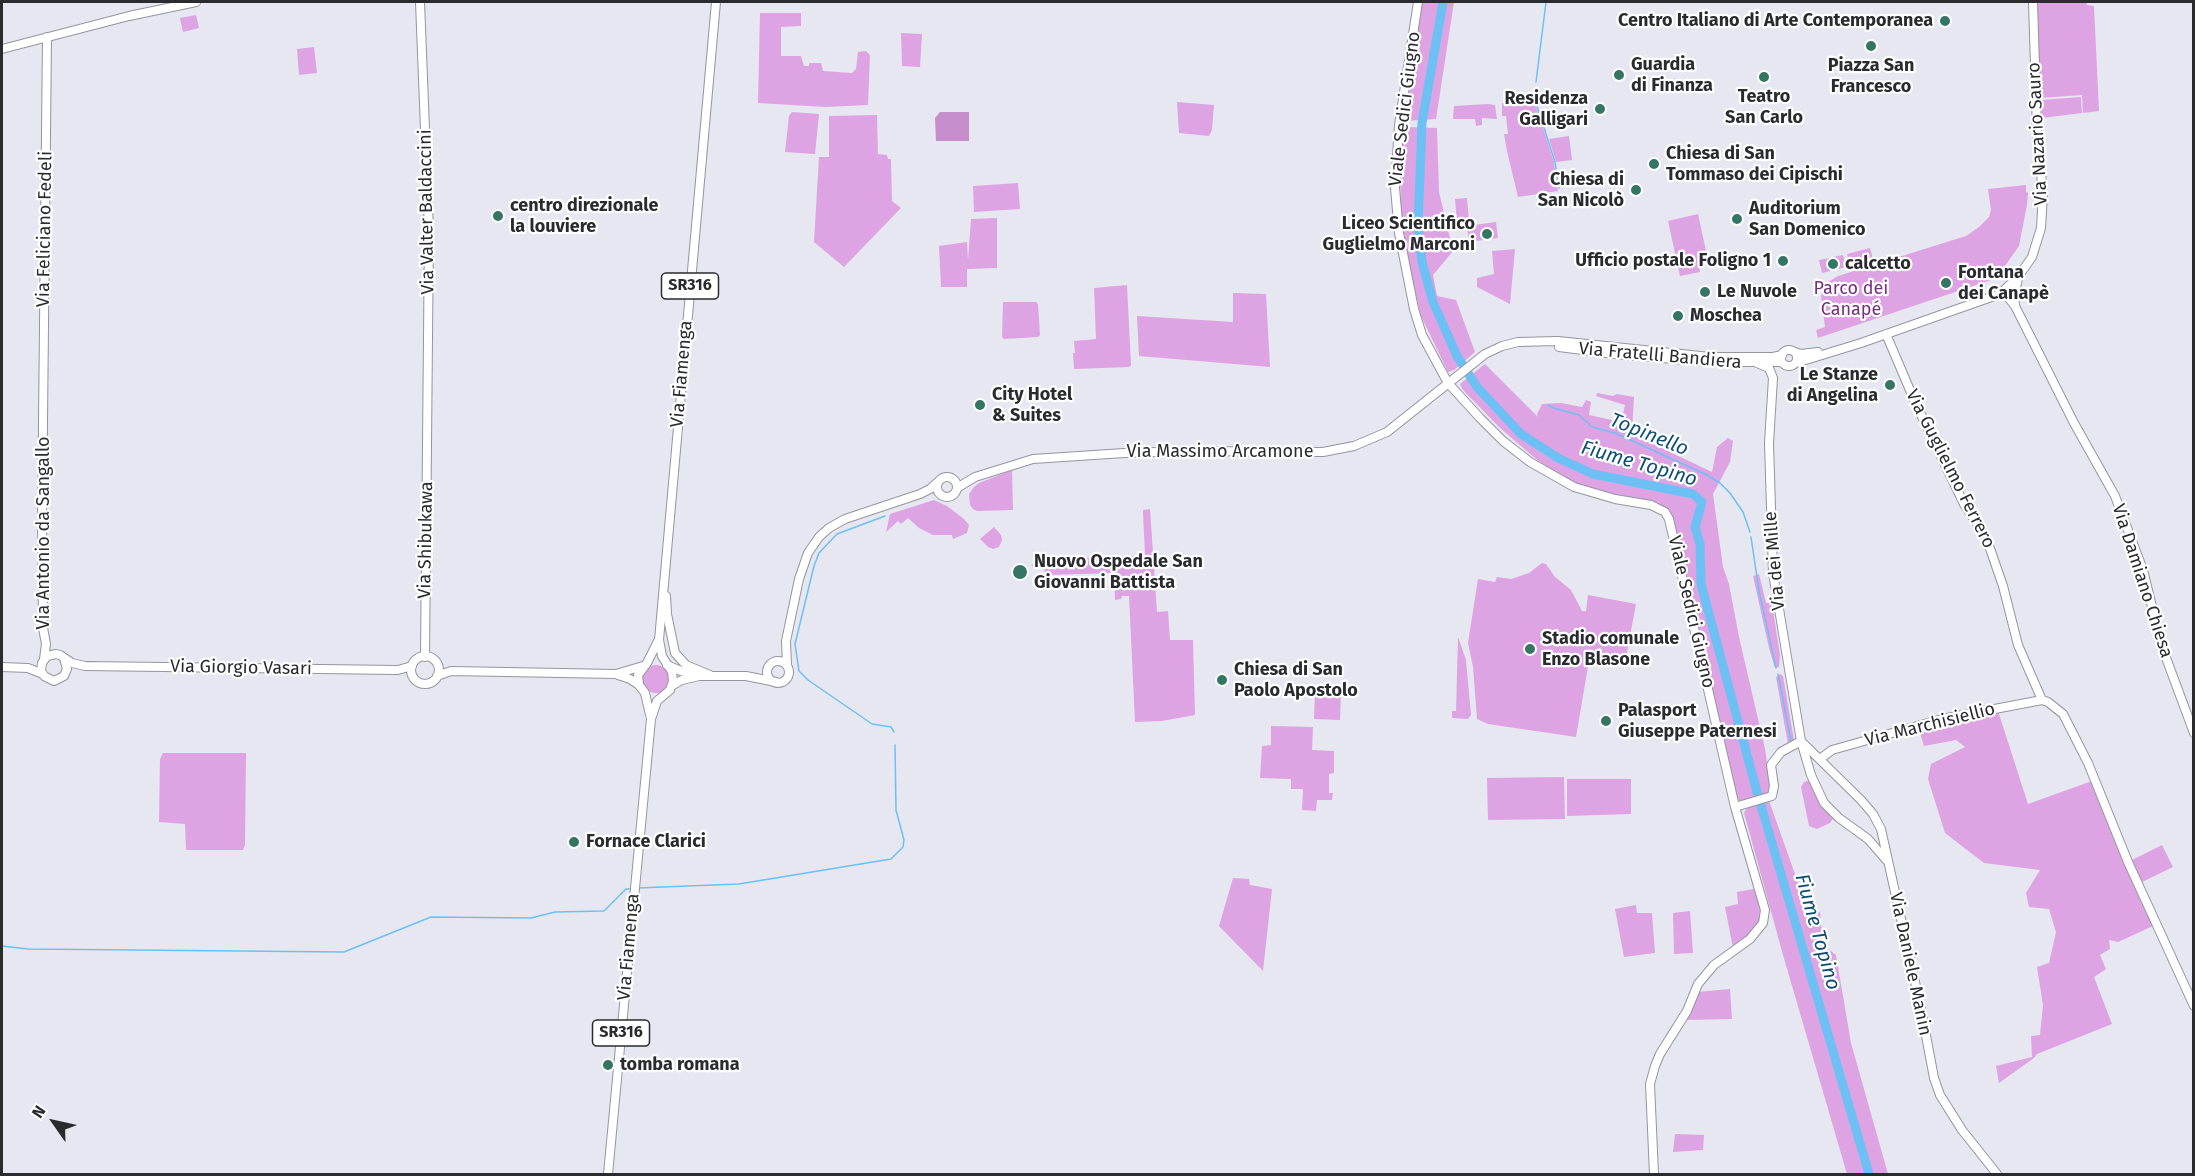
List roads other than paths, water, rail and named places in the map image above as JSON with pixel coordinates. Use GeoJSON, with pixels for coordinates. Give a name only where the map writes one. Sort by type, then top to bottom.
{"type":"FeatureCollection","features":[{"type":"Feature","properties":{"kind":"main road"},"geometry":{"type":"LineString","coordinates":[[2,49],[196,2]]}},
{"type":"Feature","properties":{"kind":"main road","name":"Via Valter Baldaccini"},"geometry":{"type":"LineString","coordinates":[[420,2],[429,231],[427,423]]}},
{"type":"Feature","properties":{"kind":"main road","name":"Via Fiamenga"},"geometry":{"type":"LineString","coordinates":[[608,1174],[651,719],[657,701],[673,685],[672,672],[660,650],[658,640],[716,2]]}},
{"type":"Feature","properties":{"kind":"main road","name":"Viale Sedici Giugno"},"geometry":{"type":"LineString","coordinates":[[1418,2],[1399,125],[1395,203],[1414,309],[1422,335],[1451,380],[1503,441],[1551,475],[1574,488],[1651,505],[1665,512],[1669,519],[1735,807],[1765,910],[1763,923],[1750,939],[1714,965],[1698,984],[1687,1011],[1660,1054],[1650,1084],[1654,1174]]}},
{"type":"Feature","properties":{"kind":"main road","name":"Via Nazario Sauro"},"geometry":{"type":"LineString","coordinates":[[1796,363],[2000,294],[2018,277],[2037,246],[2041,228],[2043,194],[2037,130],[2033,2]]}},
{"type":"Feature","properties":{"kind":"main road","name":"Via Feliciano Fedeli"},"geometry":{"type":"LineString","coordinates":[[43,422],[47,37]]}},
{"type":"Feature","properties":{"kind":"main road"},"geometry":{"type":"LineString","coordinates":[[2015,306],[2013,295],[2018,277]]}},
{"type":"Feature","properties":{"kind":"main road","name":"Via Damiano Chiesa"},"geometry":{"type":"LineString","coordinates":[[2000,294],[2007,296],[2015,306],[2074,423],[2121,508],[2143,570],[2162,647],[2193,733]]}},
{"type":"Feature","properties":{"kind":"main road","name":"Via Guglielmo Ferrero"},"geometry":{"type":"LineString","coordinates":[[1886,334],[1968,512],[1986,537],[2018,645],[2042,700],[2057,708],[2067,721],[2088,763],[2128,862],[2193,1006]]}},
{"type":"Feature","properties":{"kind":"main road","name":"Via Fratelli Bandiera"},"geometry":{"type":"LineString","coordinates":[[1451,380],[1496,348],[1510,344],[1538,342],[1558,341],[1710,357],[1773,357],[1782,360]]}},
{"type":"Feature","properties":{"kind":"main road","name":"Via Fratelli Bandiera"},"geometry":{"type":"LineString","coordinates":[[1538,342],[1614,354],[1710,362],[1757,363],[1782,360]]}},
{"type":"Feature","properties":{"kind":"main road"},"geometry":{"type":"LineString","coordinates":[[1773,378],[1782,360],[1788,350],[1795,352],[1796,363],[1791,366],[1782,360]]}},
{"type":"Feature","properties":{"kind":"main road","name":"Via Nazario Sauro"},"geometry":{"type":"LineString","coordinates":[[1795,352],[1801,354],[1835,351]]}},
{"type":"Feature","properties":{"kind":"main road"},"geometry":{"type":"LineString","coordinates":[[1757,363],[1769,368],[1773,378]]}},
{"type":"Feature","properties":{"kind":"main road","name":"Via dei Mille"},"geometry":{"type":"LineString","coordinates":[[1773,378],[1769,444],[1773,573],[1801,741],[1820,796],[1835,814],[1868,839],[1888,862]]}},
{"type":"Feature","properties":{"kind":"main road","name":"Via Massimo Arcamone"},"geometry":{"type":"LineString","coordinates":[[920,494],[951,496],[957,488],[975,477],[1033,459],[1124,453],[1336,450],[1361,444],[1387,432],[1451,380]]}},
{"type":"Feature","properties":{"kind":"main road","name":"Via Antonio da Sangallo"},"geometry":{"type":"LineString","coordinates":[[43,422],[42,606],[46,644],[43,674]]}},
{"type":"Feature","properties":{"kind":"main road","name":"Via Shibukawa"},"geometry":{"type":"LineString","coordinates":[[425,657],[427,423]]}},
{"type":"Feature","properties":{"kind":"main road","name":"Via Massimo Arcamone"},"geometry":{"type":"LineString","coordinates":[[787,665],[786,641],[804,562],[819,537],[845,519],[920,494],[940,480],[975,477]]}},
{"type":"Feature","properties":{"kind":"main road"},"geometry":{"type":"LineString","coordinates":[[951,478],[956,482],[957,488]]}},
{"type":"Feature","properties":{"kind":"main road"},"geometry":{"type":"LineString","coordinates":[[940,480],[937,486],[941,495]]}},
{"type":"Feature","properties":{"kind":"main road"},"geometry":{"type":"LineString","coordinates":[[664,571],[667,614],[675,653],[686,665],[710,675]]}},
{"type":"Feature","properties":{"kind":"main road","name":"Via Fiamenga"},"geometry":{"type":"LineString","coordinates":[[651,719],[645,693],[639,685],[638,675],[658,640]]}},
{"type":"Feature","properties":{"kind":"main road","name":"Via Massimo Arcamone"},"geometry":{"type":"LineString","coordinates":[[773,663],[786,641]]}},
{"type":"Feature","properties":{"kind":"main road","name":"Via Antonio da Sangallo"},"geometry":{"type":"LineString","coordinates":[[46,644],[60,656]]}},
{"type":"Feature","properties":{"kind":"main road"},"geometry":{"type":"LineString","coordinates":[[60,656],[67,669],[64,676]]}},
{"type":"Feature","properties":{"kind":"main road","name":"Via Antonio da Sangallo"},"geometry":{"type":"LineString","coordinates":[[28,668],[60,656]]}},
{"type":"Feature","properties":{"kind":"main road","name":"Via Giorgio Vasari"},"geometry":{"type":"LineString","coordinates":[[60,656],[72,663],[85,666]]}},
{"type":"Feature","properties":{"kind":"main road"},"geometry":{"type":"LineString","coordinates":[[438,676],[438,667],[433,659],[425,657],[417,659],[412,671],[418,682],[427,684],[438,676],[451,672],[616,674],[657,661],[681,672],[699,676]]}},
{"type":"Feature","properties":{"kind":"main road"},"geometry":{"type":"LineString","coordinates":[[673,685],[682,680],[710,675],[746,676],[783,682],[788,677],[789,671],[787,665],[782,662],[773,663],[761,671],[746,676]]}},
{"type":"Feature","properties":{"kind":"main road"},"geometry":{"type":"LineString","coordinates":[[773,663],[768,670],[769,676],[776,682]]}},
{"type":"Feature","properties":{"kind":"main road","name":"Via Giorgio Vasari"},"geometry":{"type":"LineString","coordinates":[[64,676],[75,668],[85,666],[412,671]]}},
{"type":"Feature","properties":{"kind":"main road","name":"Via Antonio da Sangallo"},"geometry":{"type":"LineString","coordinates":[[2,667],[28,668],[54,681],[64,676]]}},
{"type":"Feature","properties":{"kind":"main road"},"geometry":{"type":"LineString","coordinates":[[438,667],[451,672]]}},
{"type":"Feature","properties":{"kind":"main road"},"geometry":{"type":"LineString","coordinates":[[616,674],[639,685]]}},
{"type":"Feature","properties":{"kind":"main road"},"geometry":{"type":"LineString","coordinates":[[645,693],[655,697],[666,694]]}},
{"type":"Feature","properties":{"kind":"main road","name":"Via Marchisiellio"},"geometry":{"type":"LineString","coordinates":[[1820,759],[1832,750],[1942,719],[2042,700]]}},
{"type":"Feature","properties":{"kind":"main road"},"geometry":{"type":"LineString","coordinates":[[1735,807],[1772,796],[1774,792],[1771,766],[1773,762],[1787,748],[1801,741]]}},
{"type":"Feature","properties":{"kind":"main road","name":"Via Daniele Manin"},"geometry":{"type":"LineString","coordinates":[[1801,741],[1873,814],[1881,830],[1934,1078],[1940,1095],[1962,1130],[1996,1174]]}},
{"type":"Feature","properties":{"kind":"waterway","name":"Fiume Topino"},"geometry":{"type":"LineString","coordinates":[[1443,2],[1422,123],[1418,227],[1422,262],[1433,302],[1457,356],[1477,387],[1521,434],[1558,458],[1593,474],[1693,494],[1702,502],[1695,527],[1700,544],[1701,584],[1757,792],[1869,1174]]}},
{"type":"Feature","properties":{"kind":"waterway","name":"Topinello"},"geometry":{"type":"LineString","coordinates":[[1536,82],[1546,2]]}},
{"type":"Feature","properties":{"kind":"waterway","name":"Topinello"},"geometry":{"type":"LineString","coordinates":[[1537,106],[1555,162],[1559,188]]}},
{"type":"Feature","properties":{"kind":"waterway","name":"Topinello"},"geometry":{"type":"LineString","coordinates":[[1548,405],[1579,415],[1592,427],[1615,433],[1720,483],[1743,512],[1750,532]]}},
{"type":"Feature","properties":{"kind":"waterway"},"geometry":{"type":"LineString","coordinates":[[885,516],[837,534],[819,553],[795,644],[799,671],[808,680],[872,724],[891,727],[894,732]]}},
{"type":"Feature","properties":{"kind":"waterway","name":"Topinello"},"geometry":{"type":"LineString","coordinates":[[1751,537],[1759,591],[1776,668]]}},
{"type":"Feature","properties":{"kind":"waterway","name":"Topinello"},"geometry":{"type":"LineString","coordinates":[[1778,674],[1791,741]]}},
{"type":"Feature","properties":{"kind":"waterway"},"geometry":{"type":"LineString","coordinates":[[637,888],[739,884],[891,859],[903,847],[904,840],[896,810],[895,745]]}},
{"type":"Feature","properties":{"kind":"waterway","name":"Topinello"},"geometry":{"type":"LineString","coordinates":[[1778,864],[1782,860]]}},
{"type":"Feature","properties":{"kind":"waterway"},"geometry":{"type":"LineString","coordinates":[[2,946],[28,949],[344,952],[431,917],[531,918],[555,912],[604,911],[626,889],[632,889]]}},
{"type":"Feature","properties":{"kind":"place","name":"Centro Italiano di Arte Contemporanea"},"geometry":{"type":"Point","coordinates":[1945,21]}},
{"type":"Feature","properties":{"kind":"place","name":"Piazza San Francesco"},"geometry":{"type":"Point","coordinates":[1871,46]}},
{"type":"Feature","properties":{"kind":"place","name":"Guardia di Finanza"},"geometry":{"type":"Point","coordinates":[1619,75]}},
{"type":"Feature","properties":{"kind":"place","name":"Teatro San Carlo"},"geometry":{"type":"Point","coordinates":[1764,77]}},
{"type":"Feature","properties":{"kind":"place","name":"Residenza Galligari"},"geometry":{"type":"Point","coordinates":[1600,109]}},
{"type":"Feature","properties":{"kind":"place","name":"Chiesa di San Tommaso dei Cipischi"},"geometry":{"type":"Point","coordinates":[1654,164]}},
{"type":"Feature","properties":{"kind":"place","name":"Chiesa di San Nicolò"},"geometry":{"type":"Point","coordinates":[1636,190]}},
{"type":"Feature","properties":{"kind":"place","name":"centro direzionale la louviere"},"geometry":{"type":"Point","coordinates":[498,216]}},
{"type":"Feature","properties":{"kind":"place","name":"Auditorium San Domenico"},"geometry":{"type":"Point","coordinates":[1737,219]}},
{"type":"Feature","properties":{"kind":"place","name":"Liceo Scientifico Guglielmo Marconi"},"geometry":{"type":"Point","coordinates":[1487,234]}},
{"type":"Feature","properties":{"kind":"place","name":"Ufficio postale Foligno 1"},"geometry":{"type":"Point","coordinates":[1783,261]}},
{"type":"Feature","properties":{"kind":"place","name":"calcetto"},"geometry":{"type":"Point","coordinates":[1833,264]}},
{"type":"Feature","properties":{"kind":"place","name":"Fontana dei Canapè"},"geometry":{"type":"Point","coordinates":[1946,283]}},
{"type":"Feature","properties":{"kind":"place","name":"Le Nuvole"},"geometry":{"type":"Point","coordinates":[1705,292]}},
{"type":"Feature","properties":{"kind":"place","name":"Moschea"},"geometry":{"type":"Point","coordinates":[1678,316]}},
{"type":"Feature","properties":{"kind":"place","name":"Le Stanze di Angelina"},"geometry":{"type":"Point","coordinates":[1890,385]}},
{"type":"Feature","properties":{"kind":"place","name":"City Hotel & Suites"},"geometry":{"type":"Point","coordinates":[980,405]}},
{"type":"Feature","properties":{"kind":"place","name":"Nuovo Ospedale San Giovanni Battista"},"geometry":{"type":"Point","coordinates":[1020,572]}},
{"type":"Feature","properties":{"kind":"place","name":"Stadio comunale Enzo Blasone"},"geometry":{"type":"Point","coordinates":[1530,649]}},
{"type":"Feature","properties":{"kind":"place","name":"Chiesa di San Paolo Apostolo"},"geometry":{"type":"Point","coordinates":[1222,680]}},
{"type":"Feature","properties":{"kind":"place","name":"Palasport Giuseppe Paternesi"},"geometry":{"type":"Point","coordinates":[1606,721]}},
{"type":"Feature","properties":{"kind":"place","name":"Fornace Clarici"},"geometry":{"type":"Point","coordinates":[574,842]}},
{"type":"Feature","properties":{"kind":"place","name":"tomba romana"},"geometry":{"type":"Point","coordinates":[608,1065]}},
{"type":"Feature","properties":{"kind":"park label","name":"Parco dei Canapé"},"geometry":{"type":"Point","coordinates":[1851,299]}}]}
